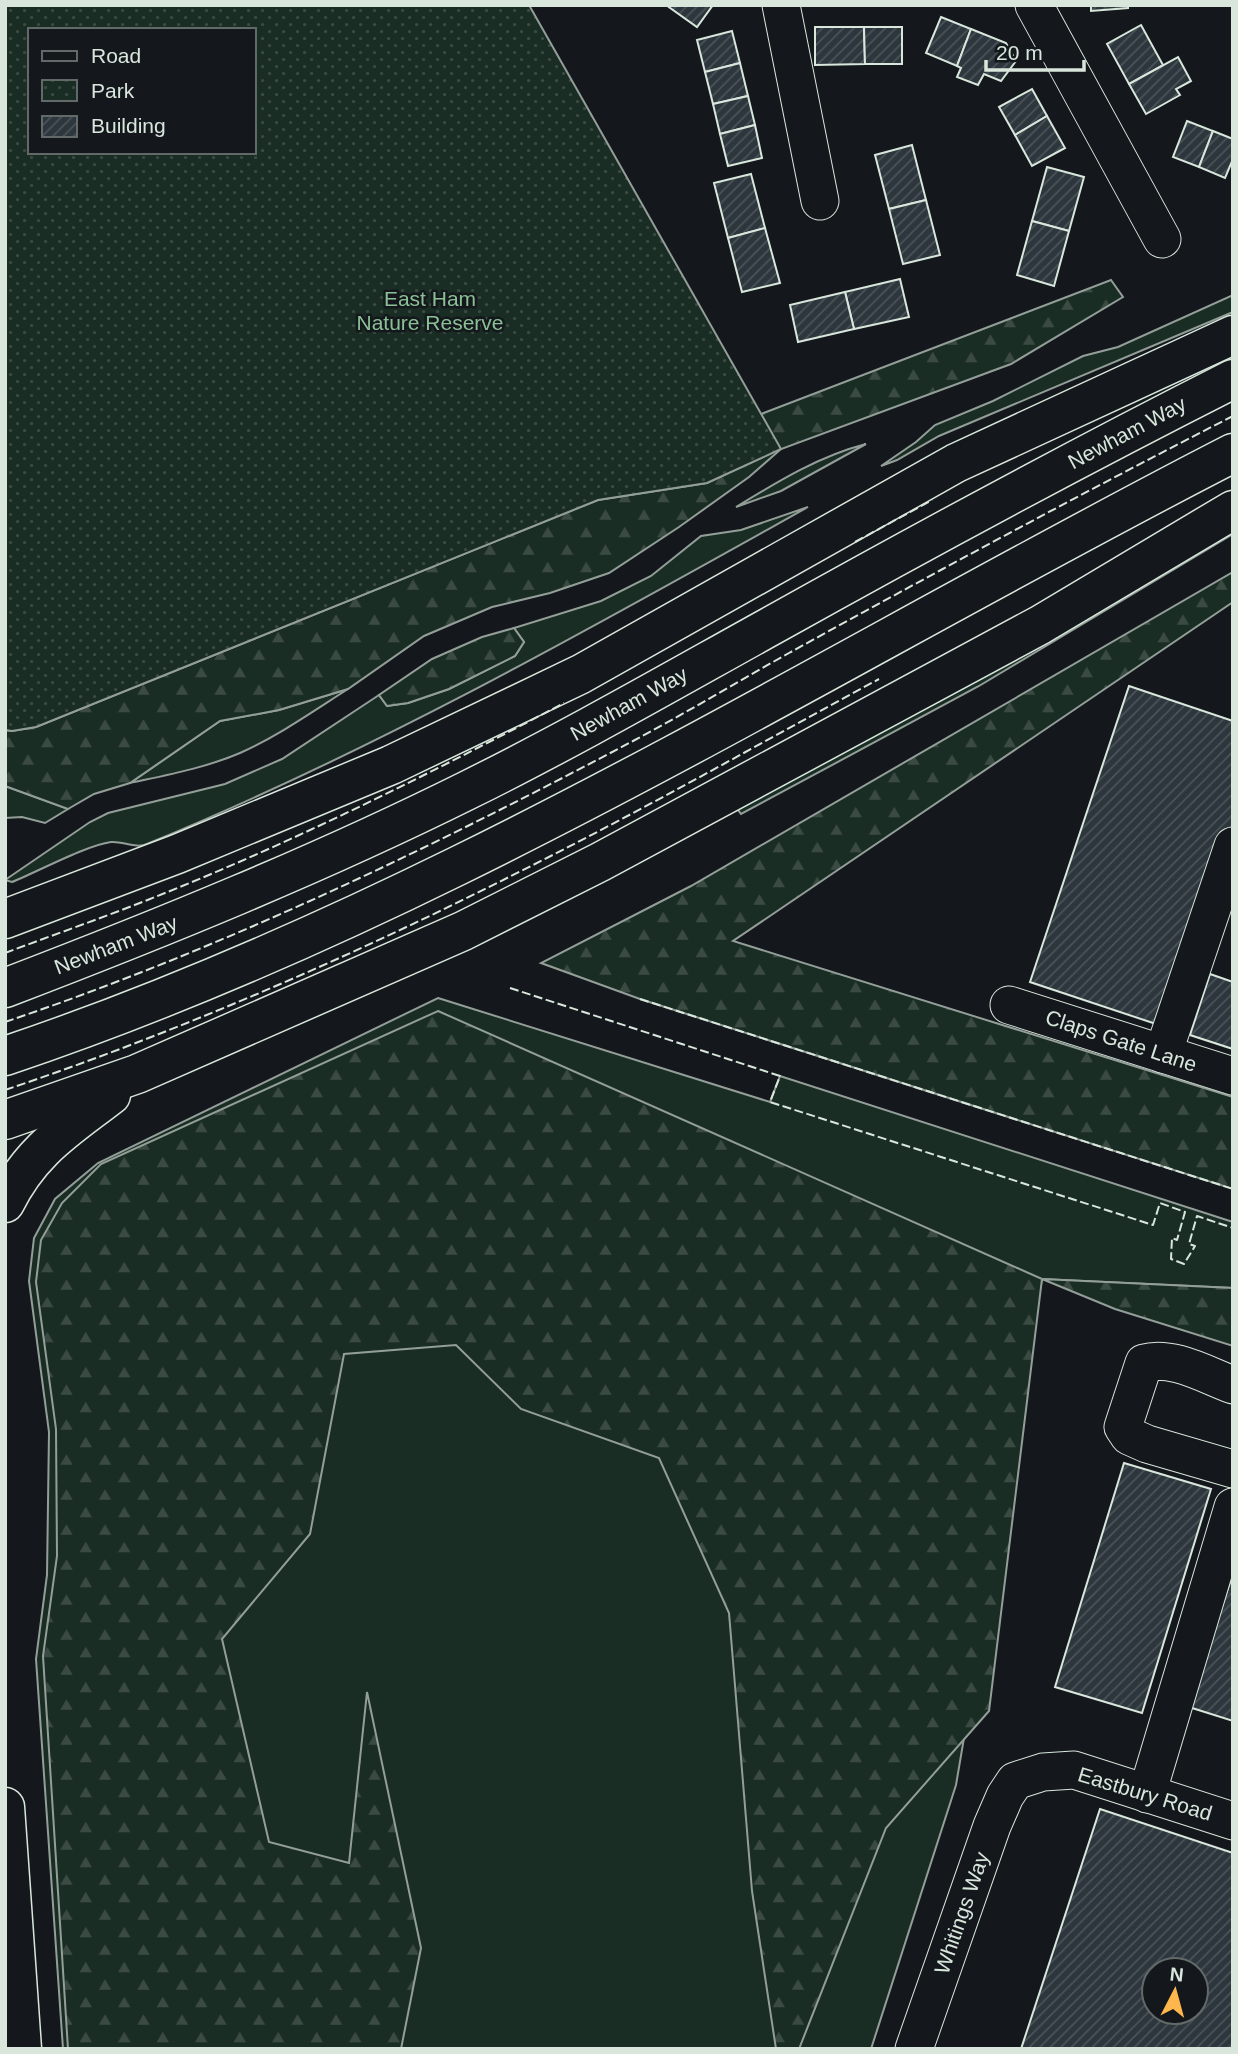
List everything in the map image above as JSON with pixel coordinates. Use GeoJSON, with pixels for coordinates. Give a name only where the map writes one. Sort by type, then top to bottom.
{"type":"FeatureCollection","features":[{"type":"Feature","properties":{"kind":"main road"},"geometry":{"type":"LineString","coordinates":[[5,919],[177,854],[391,765],[581,674],[956,463],[1233,335]]}},
{"type":"Feature","properties":{"kind":"main road","name":"Newham Way"},"geometry":{"type":"LineString","coordinates":[[5,988],[176,923],[316,862],[468,790],[620,711],[920,544],[1233,379]]}},
{"type":"Feature","properties":{"kind":"main road"},"geometry":{"type":"LineString","coordinates":[[5,1056],[198,983],[342,921],[496,848],[652,767],[952,601],[1233,453]]}},
{"type":"Feature","properties":{"kind":"main road"},"geometry":{"type":"LineString","coordinates":[[5,1120],[138,1074],[463,931],[600,862],[1040,625],[1233,510]]}},
{"type":"Feature","properties":{"kind":"main road"},"geometry":{"type":"LineString","coordinates":[[5,899],[177,854]]}},
{"type":"Feature","properties":{"kind":"main road"},"geometry":{"type":"LineString","coordinates":[[5,1203],[20,1176],[39,1151],[138,1074]]}},
{"type":"Feature","properties":{"kind":"main road"},"geometry":{"type":"LineString","coordinates":[[5,1807],[22,2049]]}},
{"type":"Feature","properties":{"kind":"street"},"geometry":{"type":"LineString","coordinates":[[781,5],[820,201]]}},
{"type":"Feature","properties":{"kind":"street"},"geometry":{"type":"LineString","coordinates":[[1034,5],[1162,239]]}},
{"type":"Feature","properties":{"kind":"street"},"geometry":{"type":"LineString","coordinates":[[1163,1054],[1233,846]]}},
{"type":"Feature","properties":{"kind":"street","name":"Claps Gate Lane"},"geometry":{"type":"LineString","coordinates":[[1009,1005],[1233,1076]]}},
{"type":"Feature","properties":{"kind":"street"},"geometry":{"type":"LineString","coordinates":[[1233,1385],[1176,1364],[1155,1360],[1144,1363],[1123,1427],[1129,1436],[1147,1444],[1233,1469]]}},
{"type":"Feature","properties":{"kind":"street"},"geometry":{"type":"LineString","coordinates":[[1147,1794],[1233,1507]]}},
{"type":"Feature","properties":{"kind":"street","name":"Eastbury Road"},"geometry":{"type":"LineString","coordinates":[[1015,1781],[1043,1772],[1074,1770],[1233,1821]]}},
{"type":"Feature","properties":{"kind":"street","name":"Whitings Way"},"geometry":{"type":"LineString","coordinates":[[914,2049],[992,1826],[1015,1781]]}},
{"type":"Feature","properties":{"kind":"green space","name":"East Ham Nature Reserve"},"geometry":{"type":"Polygon","coordinates":[[[5,5],[529,5],[781,449],[707,483],[598,500],[36,727],[5,730],[5,5]]]}},
{"type":"Feature","properties":{"kind":"green space"},"geometry":{"type":"Polygon","coordinates":[[[1111,280],[1123,297],[1011,364],[781,449],[749,477],[609,573],[550,593],[492,607],[424,636],[348,689],[279,710],[220,721],[130,783],[94,794],[68,809],[5,786],[5,730],[36,727],[598,500],[707,483],[780,449],[761,414],[1111,280]]]}},
{"type":"Feature","properties":{"kind":"green space"},"geometry":{"type":"Polygon","coordinates":[[[1233,295],[1233,312],[939,436],[881,466],[935,425],[993,401],[1083,356],[1118,347],[1233,295]]]}},
{"type":"Feature","properties":{"kind":"green space"},"geometry":{"type":"Polygon","coordinates":[[[866,444],[781,491],[736,507],[815,463],[866,444]]]}},
{"type":"Feature","properties":{"kind":"green space"},"geometry":{"type":"Polygon","coordinates":[[[808,507],[483,685],[317,769],[147,844],[101,844],[12,882],[5,880],[90,822],[108,813],[225,784],[282,759],[379,695],[387,706],[408,703],[449,689],[515,656],[524,642],[514,628],[601,601],[651,576],[701,536],[741,530],[808,507]]]}},
{"type":"Feature","properties":{"kind":"green space"},"geometry":{"type":"Polygon","coordinates":[[[1233,527],[1233,534],[979,686],[741,814],[736,807],[1233,527]]]}},
{"type":"Feature","properties":{"kind":"green space"},"geometry":{"type":"Polygon","coordinates":[[[1233,572],[1233,602],[733,941],[1233,1097],[1233,1189],[640,999],[541,963],[691,886],[1233,572]]]}},
{"type":"Feature","properties":{"kind":"green space"},"geometry":{"type":"Polygon","coordinates":[[[514,628],[524,642],[515,656],[449,689],[408,703],[387,706],[379,695],[432,659],[482,637],[514,628]]]}},
{"type":"Feature","properties":{"kind":"green space"},"geometry":{"type":"Polygon","coordinates":[[[348,689],[240,753],[200,767],[130,783],[220,721],[279,710],[348,689]]]}},
{"type":"Feature","properties":{"kind":"green space"},"geometry":{"type":"Polygon","coordinates":[[[5,786],[68,809],[45,823],[22,817],[5,818],[5,786]]]}},
{"type":"Feature","properties":{"kind":"green space"},"geometry":{"type":"Polygon","coordinates":[[[438,998],[770,1102],[780,1076],[1233,1222],[1233,1288],[1042,1279],[956,1785],[871,2049],[63,2049],[36,1659],[47,1575],[49,1432],[29,1281],[34,1238],[55,1199],[98,1163],[438,998]]]}},
{"type":"Feature","properties":{"kind":"green space"},"geometry":{"type":"Polygon","coordinates":[[[438,1011],[1042,1279],[989,1711],[886,1828],[799,2049],[776,2049],[752,1891],[729,1613],[659,1458],[521,1409],[456,1345],[344,1354],[310,1534],[222,1639],[269,1842],[349,1863],[367,1692],[421,1948],[401,2049],[68,2049],[43,1656],[57,1556],[56,1429],[36,1282],[41,1240],[62,1203],[101,1164],[438,1011]]]}},
{"type":"Feature","properties":{"kind":"green space"},"geometry":{"type":"Polygon","coordinates":[[[1042,1279],[1233,1288],[1233,1346],[1115,1309],[1042,1279]]]}},
{"type":"Feature","properties":{"kind":"building"},"geometry":{"type":"Polygon","coordinates":[[[666,5],[713,5],[697,27],[666,5]]]}},
{"type":"Feature","properties":{"kind":"building"},"geometry":{"type":"Polygon","coordinates":[[[1091,5],[1128,5],[1128,8],[1091,11],[1091,5]]]}},
{"type":"Feature","properties":{"kind":"building"},"geometry":{"type":"Polygon","coordinates":[[[941,17],[971,29],[957,66],[926,53],[941,17]]]}},
{"type":"Feature","properties":{"kind":"building"},"geometry":{"type":"Polygon","coordinates":[[[1141,25],[1163,65],[1129,84],[1107,44],[1141,25]]]}},
{"type":"Feature","properties":{"kind":"building"},"geometry":{"type":"Polygon","coordinates":[[[815,27],[864,27],[865,64],[815,65],[815,27]]]}},
{"type":"Feature","properties":{"kind":"building"},"geometry":{"type":"Polygon","coordinates":[[[864,27],[902,27],[902,64],[865,64],[864,27]]]}},
{"type":"Feature","properties":{"kind":"building"},"geometry":{"type":"Polygon","coordinates":[[[971,29],[1006,43],[1016,61],[1001,81],[984,74],[978,85],[957,77],[961,68],[957,66],[971,29]]]}},
{"type":"Feature","properties":{"kind":"building"},"geometry":{"type":"Polygon","coordinates":[[[732,31],[740,63],[705,72],[697,40],[732,31]]]}},
{"type":"Feature","properties":{"kind":"building"},"geometry":{"type":"Polygon","coordinates":[[[1178,57],[1191,81],[1176,89],[1180,95],[1146,114],[1129,84],[1178,57]]]}},
{"type":"Feature","properties":{"kind":"building"},"geometry":{"type":"Polygon","coordinates":[[[740,63],[748,96],[713,104],[705,72],[740,63]]]}},
{"type":"Feature","properties":{"kind":"building"},"geometry":{"type":"Polygon","coordinates":[[[1032,89],[1047,116],[1015,135],[999,107],[1032,89]]]}},
{"type":"Feature","properties":{"kind":"building"},"geometry":{"type":"Polygon","coordinates":[[[748,96],[755,125],[720,134],[713,104],[748,96]]]}},
{"type":"Feature","properties":{"kind":"building"},"geometry":{"type":"Polygon","coordinates":[[[1047,116],[1065,148],[1032,166],[1015,135],[1047,116]]]}},
{"type":"Feature","properties":{"kind":"building"},"geometry":{"type":"Polygon","coordinates":[[[1187,121],[1213,131],[1199,167],[1173,157],[1187,121]]]}},
{"type":"Feature","properties":{"kind":"building"},"geometry":{"type":"Polygon","coordinates":[[[755,125],[762,158],[728,166],[720,134],[755,125]]]}},
{"type":"Feature","properties":{"kind":"building"},"geometry":{"type":"Polygon","coordinates":[[[1213,131],[1233,139],[1233,159],[1225,178],[1199,167],[1213,131]]]}},
{"type":"Feature","properties":{"kind":"building"},"geometry":{"type":"Polygon","coordinates":[[[912,145],[926,200],[889,209],[875,155],[912,145]]]}},
{"type":"Feature","properties":{"kind":"building"},"geometry":{"type":"Polygon","coordinates":[[[1047,167],[1084,177],[1069,231],[1032,221],[1047,167]]]}},
{"type":"Feature","properties":{"kind":"building"},"geometry":{"type":"Polygon","coordinates":[[[751,174],[765,228],[728,238],[714,183],[751,174]]]}},
{"type":"Feature","properties":{"kind":"building"},"geometry":{"type":"Polygon","coordinates":[[[926,200],[940,255],[903,264],[889,209],[926,200]]]}},
{"type":"Feature","properties":{"kind":"building"},"geometry":{"type":"Polygon","coordinates":[[[1032,221],[1069,231],[1054,286],[1017,275],[1032,221]]]}},
{"type":"Feature","properties":{"kind":"building"},"geometry":{"type":"Polygon","coordinates":[[[765,228],[780,283],[742,292],[728,238],[765,228]]]}},
{"type":"Feature","properties":{"kind":"building"},"geometry":{"type":"Polygon","coordinates":[[[900,279],[909,317],[854,329],[845,292],[900,279]]]}},
{"type":"Feature","properties":{"kind":"building"},"geometry":{"type":"Polygon","coordinates":[[[845,292],[854,329],[798,342],[790,305],[845,292]]]}},
{"type":"Feature","properties":{"kind":"building"},"geometry":{"type":"Polygon","coordinates":[[[1129,686],[1233,721],[1233,825],[1165,1027],[1030,982],[1129,686]]]}},
{"type":"Feature","properties":{"kind":"building"},"geometry":{"type":"Polygon","coordinates":[[[1210,974],[1233,982],[1233,1049],[1190,1035],[1210,974]]]}},
{"type":"Feature","properties":{"kind":"building"},"geometry":{"type":"Polygon","coordinates":[[[1124,1463],[1211,1489],[1142,1713],[1055,1687],[1124,1463]]]}},
{"type":"Feature","properties":{"kind":"building"},"geometry":{"type":"Polygon","coordinates":[[[1233,1573],[1233,1721],[1189,1707],[1233,1573]]]}},
{"type":"Feature","properties":{"kind":"building"},"geometry":{"type":"Polygon","coordinates":[[[1100,1809],[1233,1853],[1233,2049],[1021,2049],[1100,1809]]]}},
{"type":"Feature","properties":{"kind":"fence"},"geometry":{"type":"LineString","coordinates":[[5,1022],[166,962],[403,858],[633,741],[955,562],[1233,416]]}},
{"type":"Feature","properties":{"kind":"fence"},"geometry":{"type":"LineString","coordinates":[[855,542],[932,500]]}},
{"type":"Feature","properties":{"kind":"fence"},"geometry":{"type":"LineString","coordinates":[[5,1090],[134,1044],[262,992],[388,936],[604,828],[879,679]]}},
{"type":"Feature","properties":{"kind":"fence"},"geometry":{"type":"LineString","coordinates":[[5,953],[150,899],[256,855],[411,781],[564,703]]}},
{"type":"Feature","properties":{"kind":"fence"},"geometry":{"type":"LineString","coordinates":[[510,988],[780,1076],[770,1102],[1153,1225],[1160,1203],[1185,1212],[1177,1240],[1172,1238],[1171,1259],[1184,1264],[1195,1246],[1189,1244],[1197,1216],[1233,1228]]}},
{"type":"Feature","properties":{"kind":"fence"},"geometry":{"type":"LineString","coordinates":[[640,999],[1233,1189]]}}]}
